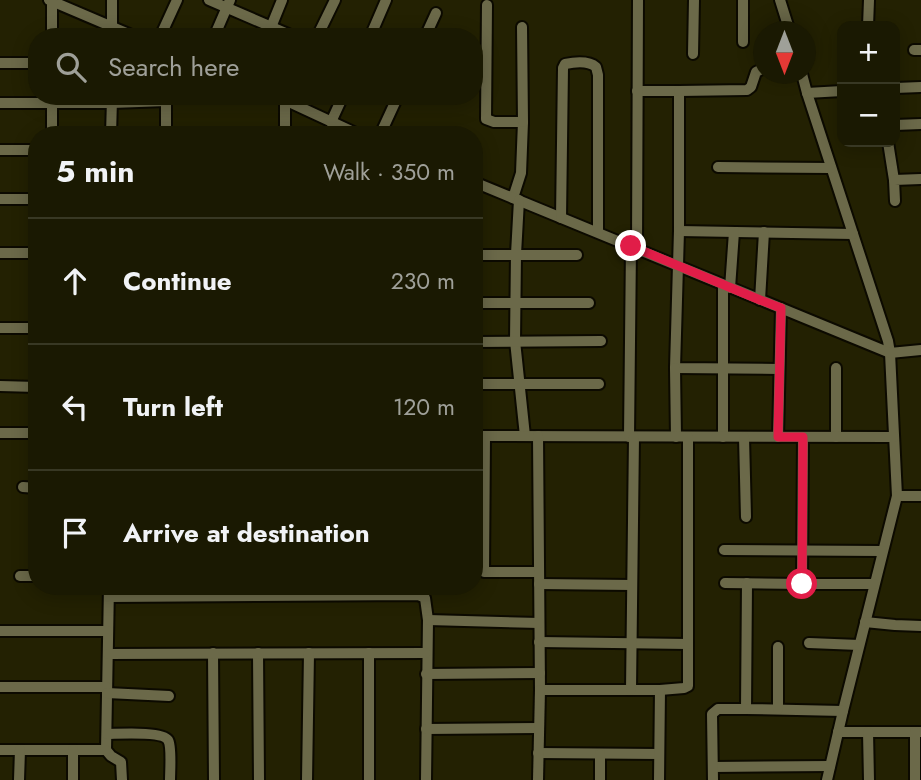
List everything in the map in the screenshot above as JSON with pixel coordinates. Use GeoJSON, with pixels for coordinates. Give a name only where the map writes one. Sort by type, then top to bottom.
{"type":"FeatureCollection","features":[{"type":"Feature","properties":{"kind":"street"},"geometry":{"type":"LineString","coordinates":[[112,0],[112,28]]}},
{"type":"Feature","properties":{"kind":"street"},"geometry":{"type":"LineString","coordinates":[[164,28],[177,0]]}},
{"type":"Feature","properties":{"kind":"street"},"geometry":{"type":"LineString","coordinates":[[209,0],[228,4],[263,28]]}},
{"type":"Feature","properties":{"kind":"street"},"geometry":{"type":"LineString","coordinates":[[271,28],[282,0]]}},
{"type":"Feature","properties":{"kind":"street"},"geometry":{"type":"LineString","coordinates":[[321,28],[335,0]]}},
{"type":"Feature","properties":{"kind":"street"},"geometry":{"type":"LineString","coordinates":[[374,28],[386,0]]}},
{"type":"Feature","properties":{"kind":"street"},"geometry":{"type":"LineString","coordinates":[[631,690],[631,436],[638,0]]}},
{"type":"Feature","properties":{"kind":"street"},"geometry":{"type":"LineString","coordinates":[[693,54],[694,0]]}},
{"type":"Feature","properties":{"kind":"street"},"geometry":{"type":"LineString","coordinates":[[743,0],[743,42]]}},
{"type":"Feature","properties":{"kind":"street"},"geometry":{"type":"LineString","coordinates":[[780,0],[787,21]]}},
{"type":"Feature","properties":{"kind":"street"},"geometry":{"type":"LineString","coordinates":[[868,21],[869,0]]}},
{"type":"Feature","properties":{"kind":"street"},"geometry":{"type":"LineString","coordinates":[[52,28],[51,1],[106,28]]}},
{"type":"Feature","properties":{"kind":"street"},"geometry":{"type":"LineString","coordinates":[[218,28],[228,4]]}},
{"type":"Feature","properties":{"kind":"street"},"geometry":{"type":"LineString","coordinates":[[487,5],[486,119],[494,122],[523,122]]}},
{"type":"Feature","properties":{"kind":"street"},"geometry":{"type":"LineString","coordinates":[[429,28],[436,13]]}},
{"type":"Feature","properties":{"kind":"street"},"geometry":{"type":"LineString","coordinates":[[522,27],[522,173],[516,199],[515,341],[525,436]]}},
{"type":"Feature","properties":{"kind":"street"},"geometry":{"type":"LineString","coordinates":[[0,63],[28,63]]}},
{"type":"Feature","properties":{"kind":"street"},"geometry":{"type":"LineString","coordinates":[[562,218],[563,68],[570,63],[590,63],[596,67],[598,75],[598,232]]}},
{"type":"Feature","properties":{"kind":"street"},"geometry":{"type":"LineString","coordinates":[[637,91],[747,90],[753,81]]}},
{"type":"Feature","properties":{"kind":"street"},"geometry":{"type":"LineString","coordinates":[[805,84],[890,353],[897,496],[827,780]]}},
{"type":"Feature","properties":{"kind":"street"},"geometry":{"type":"LineString","coordinates":[[900,88],[921,87]]}},
{"type":"Feature","properties":{"kind":"street"},"geometry":{"type":"LineString","coordinates":[[540,690],[660,690],[688,686],[682,436],[675,368],[679,91]]}},
{"type":"Feature","properties":{"kind":"street"},"geometry":{"type":"LineString","coordinates":[[807,93],[837,91]]}},
{"type":"Feature","properties":{"kind":"street"},"geometry":{"type":"LineString","coordinates":[[0,103],[28,101]]}},
{"type":"Feature","properties":{"kind":"street"},"geometry":{"type":"LineString","coordinates":[[52,105],[52,126]]}},
{"type":"Feature","properties":{"kind":"street"},"geometry":{"type":"LineString","coordinates":[[111,105],[111,126]]}},
{"type":"Feature","properties":{"kind":"street"},"geometry":{"type":"LineString","coordinates":[[166,105],[166,126]]}},
{"type":"Feature","properties":{"kind":"street"},"geometry":{"type":"LineString","coordinates":[[285,105],[285,126]]}},
{"type":"Feature","properties":{"kind":"street"},"geometry":{"type":"LineString","coordinates":[[297,105],[336,126]]}},
{"type":"Feature","properties":{"kind":"street"},"geometry":{"type":"LineString","coordinates":[[331,122],[339,105]]}},
{"type":"Feature","properties":{"kind":"street"},"geometry":{"type":"LineString","coordinates":[[384,126],[394,105]]}},
{"type":"Feature","properties":{"kind":"street"},"geometry":{"type":"LineString","coordinates":[[900,125],[921,124]]}},
{"type":"Feature","properties":{"kind":"street"},"geometry":{"type":"LineString","coordinates":[[889,147],[895,201]]}},
{"type":"Feature","properties":{"kind":"street"},"geometry":{"type":"LineString","coordinates":[[0,150],[28,150]]}},
{"type":"Feature","properties":{"kind":"street"},"geometry":{"type":"LineString","coordinates":[[718,167],[831,168]]}},
{"type":"Feature","properties":{"kind":"street"},"geometry":{"type":"LineString","coordinates":[[894,180],[921,179]]}},
{"type":"Feature","properties":{"kind":"street"},"geometry":{"type":"LineString","coordinates":[[483,186],[890,353],[921,350]]}},
{"type":"Feature","properties":{"kind":"street"},"geometry":{"type":"LineString","coordinates":[[0,199],[28,199]]}},
{"type":"Feature","properties":{"kind":"street"},"geometry":{"type":"LineString","coordinates":[[679,231],[853,234]]}},
{"type":"Feature","properties":{"kind":"street"},"geometry":{"type":"LineString","coordinates":[[723,437],[722,368],[726,286],[734,232]]}},
{"type":"Feature","properties":{"kind":"street"},"geometry":{"type":"LineString","coordinates":[[760,300],[764,232]]}},
{"type":"Feature","properties":{"kind":"street"},"geometry":{"type":"LineString","coordinates":[[0,253],[28,253]]}},
{"type":"Feature","properties":{"kind":"street"},"geometry":{"type":"LineString","coordinates":[[483,255],[577,255]]}},
{"type":"Feature","properties":{"kind":"street"},"geometry":{"type":"LineString","coordinates":[[483,303],[589,303]]}},
{"type":"Feature","properties":{"kind":"street"},"geometry":{"type":"LineString","coordinates":[[778,437],[781,308]]}},
{"type":"Feature","properties":{"kind":"street"},"geometry":{"type":"LineString","coordinates":[[0,328],[28,328]]}},
{"type":"Feature","properties":{"kind":"street"},"geometry":{"type":"LineString","coordinates":[[483,342],[601,341]]}},
{"type":"Feature","properties":{"kind":"street"},"geometry":{"type":"LineString","coordinates":[[675,368],[779,369]]}},
{"type":"Feature","properties":{"kind":"street"},"geometry":{"type":"LineString","coordinates":[[836,368],[836,437]]}},
{"type":"Feature","properties":{"kind":"street"},"geometry":{"type":"LineString","coordinates":[[483,384],[599,384]]}},
{"type":"Feature","properties":{"kind":"street"},"geometry":{"type":"LineString","coordinates":[[0,386],[28,387]]}},
{"type":"Feature","properties":{"kind":"street"},"geometry":{"type":"LineString","coordinates":[[0,433],[28,433]]}},
{"type":"Feature","properties":{"kind":"street"},"geometry":{"type":"LineString","coordinates":[[483,436],[894,437]]}},
{"type":"Feature","properties":{"kind":"street"},"geometry":{"type":"LineString","coordinates":[[538,436],[538,780]]}},
{"type":"Feature","properties":{"kind":"street"},"geometry":{"type":"LineString","coordinates":[[744,437],[746,516]]}},
{"type":"Feature","properties":{"kind":"street"},"geometry":{"type":"LineString","coordinates":[[802,584],[803,437]]}},
{"type":"Feature","properties":{"kind":"street"},"geometry":{"type":"LineString","coordinates":[[23,487],[28,487]]}},
{"type":"Feature","properties":{"kind":"street"},"geometry":{"type":"LineString","coordinates":[[897,496],[921,496]]}},
{"type":"Feature","properties":{"kind":"street"},"geometry":{"type":"LineString","coordinates":[[724,550],[882,551]]}},
{"type":"Feature","properties":{"kind":"street"},"geometry":{"type":"LineString","coordinates":[[483,572],[539,572]]}},
{"type":"Feature","properties":{"kind":"street"},"geometry":{"type":"LineString","coordinates":[[20,576],[28,576]]}},
{"type":"Feature","properties":{"kind":"street"},"geometry":{"type":"LineString","coordinates":[[725,583],[874,584]]}},
{"type":"Feature","properties":{"kind":"street"},"geometry":{"type":"LineString","coordinates":[[746,709],[747,583]]}},
{"type":"Feature","properties":{"kind":"street"},"geometry":{"type":"LineString","coordinates":[[539,584],[632,585]]}},
{"type":"Feature","properties":{"kind":"street"},"geometry":{"type":"LineString","coordinates":[[109,595],[106,750],[121,762],[121,780]]}},
{"type":"Feature","properties":{"kind":"street"},"geometry":{"type":"LineString","coordinates":[[418,595],[427,601],[428,620],[426,780]]}},
{"type":"Feature","properties":{"kind":"street"},"geometry":{"type":"LineString","coordinates":[[428,620],[539,623]]}},
{"type":"Feature","properties":{"kind":"street"},"geometry":{"type":"LineString","coordinates":[[865,622],[921,626]]}},
{"type":"Feature","properties":{"kind":"street"},"geometry":{"type":"LineString","coordinates":[[0,631],[108,631]]}},
{"type":"Feature","properties":{"kind":"street"},"geometry":{"type":"LineString","coordinates":[[539,642],[688,644]]}},
{"type":"Feature","properties":{"kind":"street"},"geometry":{"type":"LineString","coordinates":[[809,643],[859,645]]}},
{"type":"Feature","properties":{"kind":"street"},"geometry":{"type":"LineString","coordinates":[[778,647],[778,709]]}},
{"type":"Feature","properties":{"kind":"street"},"geometry":{"type":"LineString","coordinates":[[213,653],[214,780]]}},
{"type":"Feature","properties":{"kind":"street"},"geometry":{"type":"LineString","coordinates":[[258,653],[259,780]]}},
{"type":"Feature","properties":{"kind":"street"},"geometry":{"type":"LineString","coordinates":[[307,780],[309,653]]}},
{"type":"Feature","properties":{"kind":"street"},"geometry":{"type":"LineString","coordinates":[[369,653],[369,780]]}},
{"type":"Feature","properties":{"kind":"street"},"geometry":{"type":"LineString","coordinates":[[108,654],[426,653]]}},
{"type":"Feature","properties":{"kind":"street"},"geometry":{"type":"LineString","coordinates":[[426,674],[540,673]]}},
{"type":"Feature","properties":{"kind":"street"},"geometry":{"type":"LineString","coordinates":[[0,687],[107,690],[169,696]]}},
{"type":"Feature","properties":{"kind":"street"},"geometry":{"type":"LineString","coordinates":[[659,780],[660,690]]}},
{"type":"Feature","properties":{"kind":"street"},"geometry":{"type":"LineString","coordinates":[[713,780],[712,715],[718,709],[843,711]]}},
{"type":"Feature","properties":{"kind":"street"},"geometry":{"type":"LineString","coordinates":[[426,729],[538,728]]}},
{"type":"Feature","properties":{"kind":"street"},"geometry":{"type":"LineString","coordinates":[[838,732],[918,732],[915,780]]}},
{"type":"Feature","properties":{"kind":"street"},"geometry":{"type":"LineString","coordinates":[[869,732],[869,780]]}},
{"type":"Feature","properties":{"kind":"street"},"geometry":{"type":"LineString","coordinates":[[107,734],[155,735],[166,738],[170,749],[170,780]]}},
{"type":"Feature","properties":{"kind":"street"},"geometry":{"type":"LineString","coordinates":[[0,750],[106,750]]}},
{"type":"Feature","properties":{"kind":"street"},"geometry":{"type":"LineString","coordinates":[[19,780],[20,750]]}},
{"type":"Feature","properties":{"kind":"street"},"geometry":{"type":"LineString","coordinates":[[73,750],[73,780]]}},
{"type":"Feature","properties":{"kind":"street"},"geometry":{"type":"LineString","coordinates":[[538,752],[659,754]]}},
{"type":"Feature","properties":{"kind":"street"},"geometry":{"type":"LineString","coordinates":[[600,754],[600,780]]}},
{"type":"Feature","properties":{"kind":"street"},"geometry":{"type":"LineString","coordinates":[[713,767],[830,766]]}},
{"type":"Feature","properties":{"kind":"route"},"geometry":{"type":"LineString","coordinates":[[631,246],[781,308],[778,437],[803,437],[802,584]]}}]}
